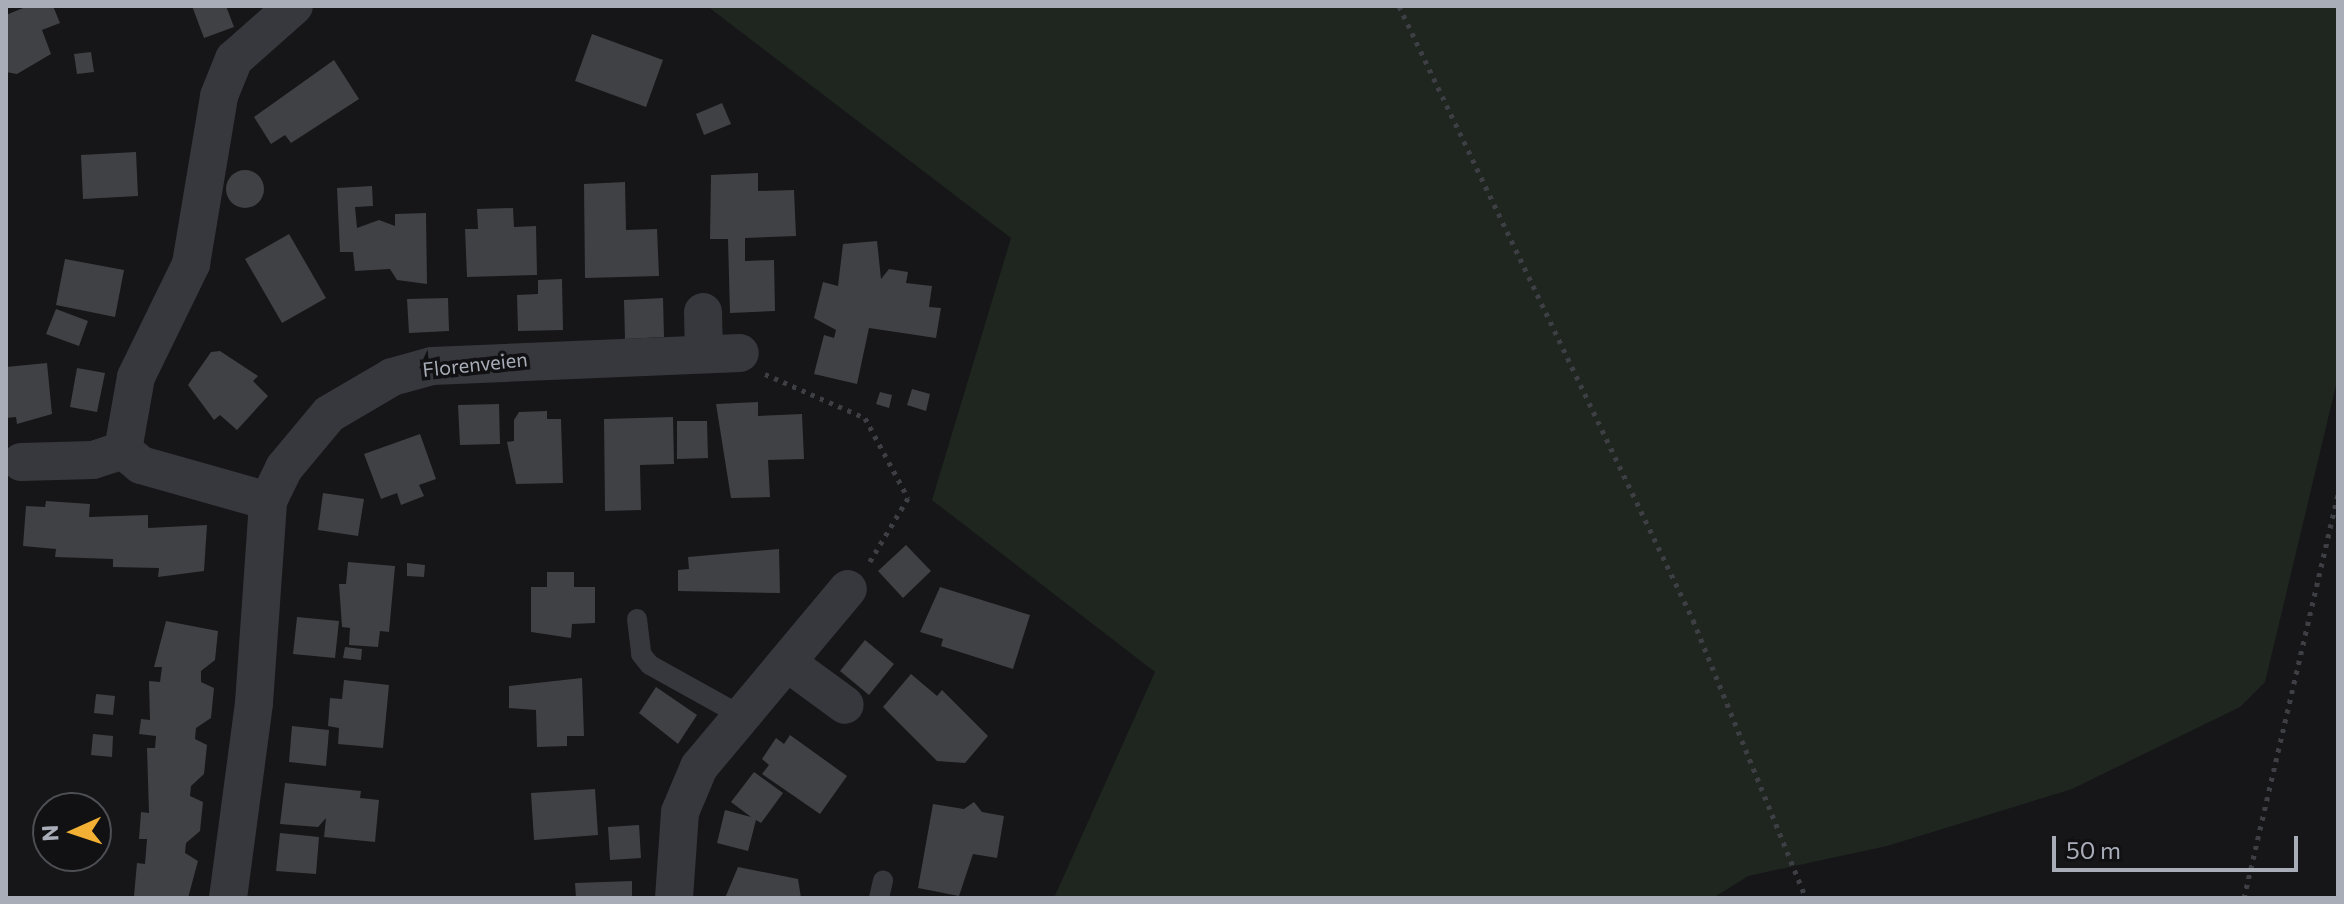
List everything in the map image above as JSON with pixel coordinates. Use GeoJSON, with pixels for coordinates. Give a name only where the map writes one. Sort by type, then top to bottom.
{"type":"FeatureCollection","features":[{"type":"Feature","properties":{"kind":"street"},"geometry":{"type":"LineString","coordinates":[[123,450],[136,377],[191,264],[219,96],[234,59],[294,6]]}},
{"type":"Feature","properties":{"kind":"street"},"geometry":{"type":"LineString","coordinates":[[703,312],[722,353]]}},
{"type":"Feature","properties":{"kind":"street","name":"Florenveien"},"geometry":{"type":"LineString","coordinates":[[228,898],[254,703],[268,501],[284,468],[329,414],[392,377],[525,357],[722,353]]}},
{"type":"Feature","properties":{"kind":"street"},"geometry":{"type":"LineString","coordinates":[[21,462],[93,460],[123,450]]}},
{"type":"Feature","properties":{"kind":"street"},"geometry":{"type":"LineString","coordinates":[[123,450],[141,465],[268,501]]}},
{"type":"Feature","properties":{"kind":"street"},"geometry":{"type":"LineString","coordinates":[[674,898],[680,812],[699,767],[740,715],[789,664],[848,589]]}},
{"type":"Feature","properties":{"kind":"street"},"geometry":{"type":"LineString","coordinates":[[789,664],[845,705]]}},
{"type":"Feature","properties":{"kind":"lane"},"geometry":{"type":"LineString","coordinates":[[637,619],[641,654],[650,665],[740,715]]}},
{"type":"Feature","properties":{"kind":"path"},"geometry":{"type":"LineString","coordinates":[[1399,6],[1693,620],[1806,898]]}},
{"type":"Feature","properties":{"kind":"path"},"geometry":{"type":"LineString","coordinates":[[722,353],[769,377],[836,399],[865,418],[908,498],[896,529],[848,589]]}},
{"type":"Feature","properties":{"kind":"path"},"geometry":{"type":"LineString","coordinates":[[2244,898],[2338,493]]}},
{"type":"Feature","properties":{"kind":"shaded area"},"geometry":{"type":"Polygon","coordinates":[[[707,6],[2338,6],[2338,377],[2265,682],[2240,707],[2072,789],[1887,846],[1748,876],[1713,898],[1054,898],[1155,672],[932,500],[1011,238],[707,6]]]}},
{"type":"Feature","properties":{"kind":"building"},"geometry":{"type":"Polygon","coordinates":[[[28,6],[53,6],[60,23],[42,30],[51,54],[17,74],[6,72],[6,15],[28,6]]]}},
{"type":"Feature","properties":{"kind":"building"},"geometry":{"type":"Polygon","coordinates":[[[192,6],[226,6],[234,27],[204,38],[192,6]]]}},
{"type":"Feature","properties":{"kind":"building"},"geometry":{"type":"Polygon","coordinates":[[[592,34],[663,60],[646,107],[575,81],[592,34]]]}},
{"type":"Feature","properties":{"kind":"building"},"geometry":{"type":"Polygon","coordinates":[[[91,52],[94,72],[77,74],[74,54],[91,52]]]}},
{"type":"Feature","properties":{"kind":"building"},"geometry":{"type":"Polygon","coordinates":[[[334,60],[359,99],[291,143],[285,135],[271,144],[254,117],[334,60]]]}},
{"type":"Feature","properties":{"kind":"building"},"geometry":{"type":"Polygon","coordinates":[[[722,103],[731,124],[704,135],[696,114],[722,103]]]}},
{"type":"Feature","properties":{"kind":"building"},"geometry":{"type":"Polygon","coordinates":[[[136,152],[138,196],[83,199],[81,155],[136,152]]]}},
{"type":"Feature","properties":{"kind":"building"},"geometry":{"type":"Polygon","coordinates":[[[245,170],[259,175],[264,189],[259,203],[245,208],[231,203],[226,189],[231,175],[245,170]]]}},
{"type":"Feature","properties":{"kind":"building"},"geometry":{"type":"Polygon","coordinates":[[[758,173],[758,191],[794,190],[796,236],[745,238],[745,261],[774,260],[775,311],[730,313],[728,239],[710,239],[711,175],[758,173]]]}},
{"type":"Feature","properties":{"kind":"building"},"geometry":{"type":"Polygon","coordinates":[[[625,182],[626,230],[657,229],[659,276],[585,278],[584,184],[625,182]]]}},
{"type":"Feature","properties":{"kind":"building"},"geometry":{"type":"Polygon","coordinates":[[[372,186],[373,206],[355,207],[357,228],[379,220],[395,226],[395,214],[426,213],[427,284],[397,280],[390,269],[355,271],[353,252],[340,252],[337,188],[372,186]]]}},
{"type":"Feature","properties":{"kind":"building"},"geometry":{"type":"Polygon","coordinates":[[[513,208],[514,227],[536,226],[537,275],[467,277],[465,229],[478,229],[477,209],[513,208]]]}},
{"type":"Feature","properties":{"kind":"building"},"geometry":{"type":"Polygon","coordinates":[[[289,234],[326,298],[282,323],[245,259],[289,234]]]}},
{"type":"Feature","properties":{"kind":"building"},"geometry":{"type":"Polygon","coordinates":[[[877,241],[881,279],[889,269],[908,272],[906,283],[932,286],[929,307],[941,308],[936,338],[869,328],[857,384],[814,374],[824,335],[834,338],[836,330],[814,318],[823,282],[838,286],[843,244],[877,241]]]}},
{"type":"Feature","properties":{"kind":"building"},"geometry":{"type":"Polygon","coordinates":[[[65,259],[124,270],[115,317],[56,305],[65,259]]]}},
{"type":"Feature","properties":{"kind":"building"},"geometry":{"type":"Polygon","coordinates":[[[562,279],[563,330],[518,331],[517,295],[538,294],[538,280],[562,279]]]}},
{"type":"Feature","properties":{"kind":"building"},"geometry":{"type":"Polygon","coordinates":[[[448,298],[449,331],[409,333],[407,299],[448,298]]]}},
{"type":"Feature","properties":{"kind":"building"},"geometry":{"type":"Polygon","coordinates":[[[663,298],[664,337],[625,339],[624,300],[663,298]]]}},
{"type":"Feature","properties":{"kind":"building"},"geometry":{"type":"Polygon","coordinates":[[[56,309],[88,321],[79,346],[46,334],[56,309]]]}},
{"type":"Feature","properties":{"kind":"building"},"geometry":{"type":"Polygon","coordinates":[[[220,351],[258,376],[253,381],[268,396],[237,430],[220,415],[214,420],[188,385],[211,352],[220,351]]]}},
{"type":"Feature","properties":{"kind":"building"},"geometry":{"type":"Polygon","coordinates":[[[47,363],[52,414],[17,424],[16,417],[6,418],[6,367],[47,363]]]}},
{"type":"Feature","properties":{"kind":"building"},"geometry":{"type":"Polygon","coordinates":[[[77,368],[105,373],[97,412],[70,407],[77,368]]]}},
{"type":"Feature","properties":{"kind":"building"},"geometry":{"type":"Polygon","coordinates":[[[912,389],[930,394],[926,411],[907,405],[912,389]]]}},
{"type":"Feature","properties":{"kind":"building"},"geometry":{"type":"Polygon","coordinates":[[[880,392],[892,395],[889,408],[876,404],[880,392]]]}},
{"type":"Feature","properties":{"kind":"building"},"geometry":{"type":"Polygon","coordinates":[[[758,402],[758,416],[802,414],[804,459],[768,460],[770,497],[731,498],[716,404],[758,402]]]}},
{"type":"Feature","properties":{"kind":"building"},"geometry":{"type":"Polygon","coordinates":[[[499,404],[500,444],[460,445],[458,405],[499,404]]]}},
{"type":"Feature","properties":{"kind":"building"},"geometry":{"type":"Polygon","coordinates":[[[547,411],[547,419],[561,419],[563,483],[516,484],[507,442],[514,441],[514,420],[519,412],[547,411]]]}},
{"type":"Feature","properties":{"kind":"building"},"geometry":{"type":"Polygon","coordinates":[[[673,417],[674,464],[640,465],[641,510],[605,511],[604,419],[673,417]]]}},
{"type":"Feature","properties":{"kind":"building"},"geometry":{"type":"Polygon","coordinates":[[[677,421],[707,421],[708,458],[677,459],[677,421]]]}},
{"type":"Feature","properties":{"kind":"building"},"geometry":{"type":"Polygon","coordinates":[[[420,434],[436,479],[419,485],[424,496],[401,505],[397,493],[381,499],[364,454],[420,434]]]}},
{"type":"Feature","properties":{"kind":"building"},"geometry":{"type":"Polygon","coordinates":[[[323,493],[364,499],[358,536],[318,530],[323,493]]]}},
{"type":"Feature","properties":{"kind":"building"},"geometry":{"type":"Polygon","coordinates":[[[46,501],[90,504],[89,517],[148,515],[148,528],[207,525],[204,571],[158,577],[159,568],[113,567],[113,559],[55,557],[56,549],[23,546],[26,506],[45,507],[46,501]]]}},
{"type":"Feature","properties":{"kind":"building"},"geometry":{"type":"Polygon","coordinates":[[[906,545],[931,571],[903,598],[878,571],[906,545]]]}},
{"type":"Feature","properties":{"kind":"building"},"geometry":{"type":"Polygon","coordinates":[[[779,549],[780,593],[678,591],[678,570],[689,569],[688,557],[779,549]]]}},
{"type":"Feature","properties":{"kind":"building"},"geometry":{"type":"Polygon","coordinates":[[[348,562],[395,566],[389,632],[380,631],[378,647],[349,645],[350,628],[342,627],[339,584],[346,584],[348,562]]]}},
{"type":"Feature","properties":{"kind":"building"},"geometry":{"type":"Polygon","coordinates":[[[407,563],[425,565],[424,577],[407,576],[407,563]]]}},
{"type":"Feature","properties":{"kind":"building"},"geometry":{"type":"Polygon","coordinates":[[[547,572],[574,572],[574,587],[595,587],[595,623],[572,624],[571,638],[531,632],[531,587],[547,587],[547,572]]]}},
{"type":"Feature","properties":{"kind":"building"},"geometry":{"type":"Polygon","coordinates":[[[940,587],[1030,615],[1013,669],[941,646],[943,639],[920,632],[940,587]]]}},
{"type":"Feature","properties":{"kind":"building"},"geometry":{"type":"Polygon","coordinates":[[[297,617],[339,621],[335,658],[293,654],[297,617]]]}},
{"type":"Feature","properties":{"kind":"building"},"geometry":{"type":"Polygon","coordinates":[[[166,621],[218,631],[215,660],[201,671],[201,682],[214,688],[211,718],[196,728],[195,739],[207,745],[204,774],[191,786],[190,796],[203,802],[200,831],[186,843],[185,853],[198,861],[188,898],[134,896],[137,863],[145,864],[147,839],[139,839],[141,812],[149,813],[147,748],[155,748],[156,736],[139,734],[141,719],[150,720],[149,681],[160,682],[162,667],[154,667],[166,621]]]}},
{"type":"Feature","properties":{"kind":"building"},"geometry":{"type":"Polygon","coordinates":[[[865,640],[894,664],[869,695],[840,671],[865,640]]]}},
{"type":"Feature","properties":{"kind":"building"},"geometry":{"type":"Polygon","coordinates":[[[345,647],[362,649],[361,660],[343,658],[345,647]]]}},
{"type":"Feature","properties":{"kind":"building"},"geometry":{"type":"Polygon","coordinates":[[[911,674],[937,696],[942,690],[988,736],[965,763],[937,761],[883,707],[911,674]]]}},
{"type":"Feature","properties":{"kind":"building"},"geometry":{"type":"Polygon","coordinates":[[[582,678],[584,736],[567,736],[567,746],[537,747],[536,710],[509,708],[509,686],[582,678]]]}},
{"type":"Feature","properties":{"kind":"building"},"geometry":{"type":"Polygon","coordinates":[[[344,680],[389,685],[383,748],[338,744],[339,728],[328,726],[330,698],[342,699],[344,680]]]}},
{"type":"Feature","properties":{"kind":"building"},"geometry":{"type":"Polygon","coordinates":[[[656,687],[697,715],[678,744],[639,713],[656,687]]]}},
{"type":"Feature","properties":{"kind":"building"},"geometry":{"type":"Polygon","coordinates":[[[96,694],[115,696],[113,715],[94,713],[96,694]]]}},
{"type":"Feature","properties":{"kind":"building"},"geometry":{"type":"Polygon","coordinates":[[[292,726],[329,730],[326,766],[289,762],[292,726]]]}},
{"type":"Feature","properties":{"kind":"building"},"geometry":{"type":"Polygon","coordinates":[[[93,734],[113,736],[112,757],[91,755],[93,734]]]}},
{"type":"Feature","properties":{"kind":"building"},"geometry":{"type":"Polygon","coordinates":[[[790,735],[847,776],[820,814],[762,774],[769,765],[762,759],[776,738],[784,744],[790,735]]]}},
{"type":"Feature","properties":{"kind":"building"},"geometry":{"type":"Polygon","coordinates":[[[754,772],[783,793],[761,823],[756,820],[748,851],[717,843],[725,810],[751,817],[731,802],[754,772]]]}},
{"type":"Feature","properties":{"kind":"building"},"geometry":{"type":"Polygon","coordinates":[[[285,783],[361,791],[360,798],[379,800],[375,842],[324,837],[326,818],[318,827],[280,824],[285,783]]]}},
{"type":"Feature","properties":{"kind":"building"},"geometry":{"type":"Polygon","coordinates":[[[595,789],[598,835],[534,840],[531,793],[595,789]]]}},
{"type":"Feature","properties":{"kind":"building"},"geometry":{"type":"Polygon","coordinates":[[[974,802],[982,812],[1004,816],[997,858],[973,854],[959,896],[918,888],[933,804],[964,809],[974,802]]]}},
{"type":"Feature","properties":{"kind":"building"},"geometry":{"type":"Polygon","coordinates":[[[639,825],[641,858],[610,860],[608,827],[639,825]]]}},
{"type":"Feature","properties":{"kind":"building"},"geometry":{"type":"Polygon","coordinates":[[[280,833],[319,837],[316,874],[276,871],[280,833]]]}},
{"type":"Feature","properties":{"kind":"building"},"geometry":{"type":"Polygon","coordinates":[[[738,867],[798,879],[801,898],[725,898],[738,867]]]}},
{"type":"Feature","properties":{"kind":"building"},"geometry":{"type":"Polygon","coordinates":[[[632,881],[632,898],[576,898],[575,883],[632,881]]]}}]}
